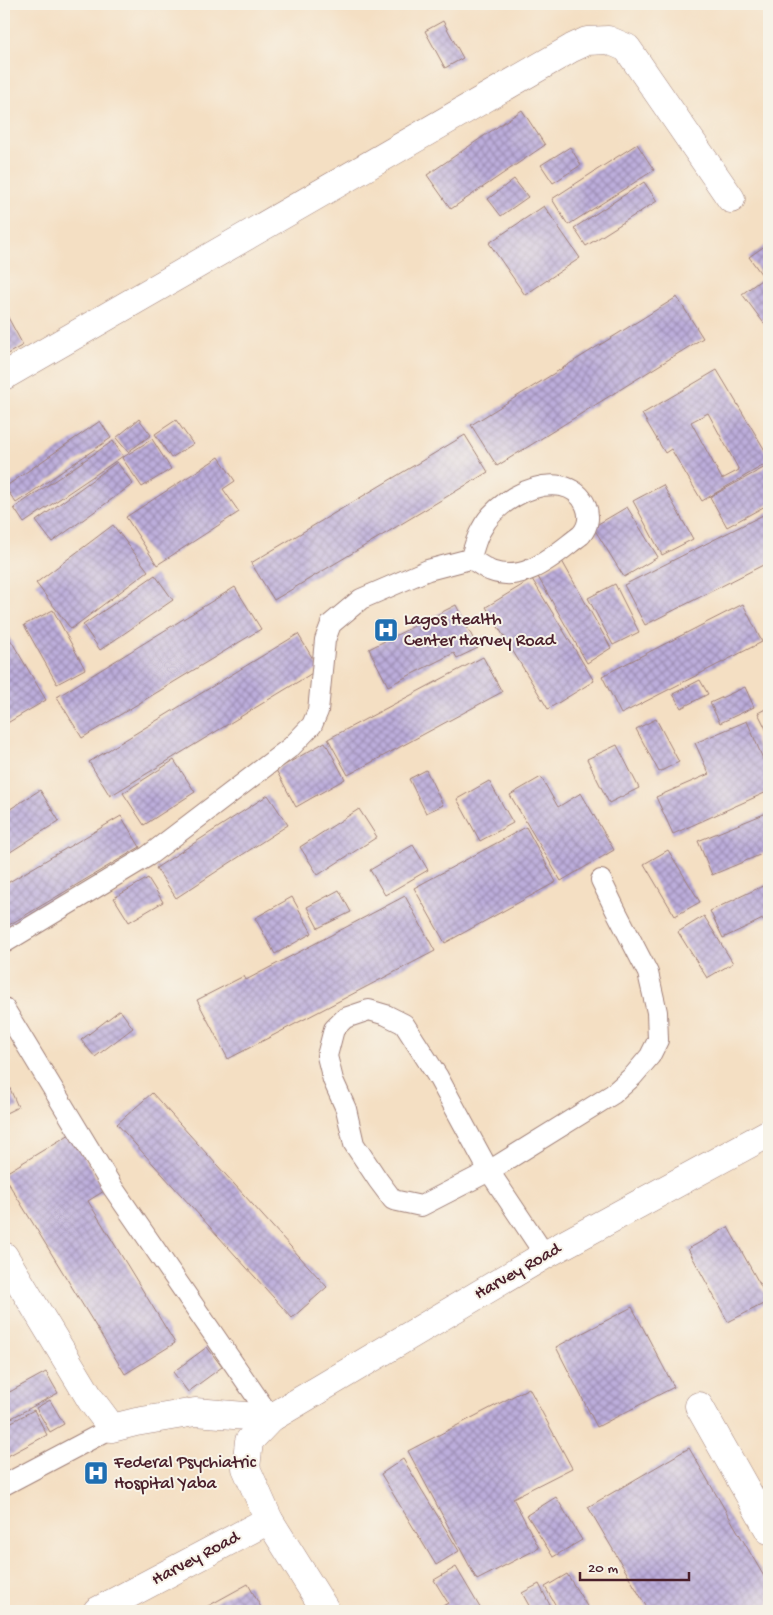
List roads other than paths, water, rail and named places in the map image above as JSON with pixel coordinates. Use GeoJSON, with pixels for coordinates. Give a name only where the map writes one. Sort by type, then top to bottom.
{"type":"FeatureCollection","features":[{"type":"Feature","properties":{"kind":"street"},"geometry":{"type":"LineString","coordinates":[[4,376],[572,48],[588,41],[608,40],[627,48],[731,199]]}},
{"type":"Feature","properties":{"kind":"street","name":"Harvey Road"},"geometry":{"type":"LineString","coordinates":[[326,1611],[269,1520],[246,1468],[249,1441],[271,1418],[545,1255],[769,1134]]}},
{"type":"Feature","properties":{"kind":"street"},"geometry":{"type":"LineString","coordinates":[[4,1256],[91,1400],[112,1428],[195,1412],[271,1418]]}},
{"type":"Feature","properties":{"kind":"street"},"geometry":{"type":"LineString","coordinates":[[699,1406],[769,1530]]}},
{"type":"Feature","properties":{"kind":"street","name":"Harvey Road"},"geometry":{"type":"LineString","coordinates":[[97,1611],[269,1520]]}},
{"type":"Feature","properties":{"kind":"lane"},"geometry":{"type":"LineString","coordinates":[[4,943],[148,856],[291,747],[312,725],[318,711],[324,640],[331,624],[361,599],[428,570],[470,558],[490,571],[506,574],[536,569],[581,535],[587,528],[589,520],[588,508],[582,498],[572,490],[560,486],[530,489],[512,497],[490,516],[481,529],[470,558]]}},
{"type":"Feature","properties":{"kind":"lane"},"geometry":{"type":"LineString","coordinates":[[545,1255],[489,1171],[438,1077],[404,1024],[386,1015],[369,1010],[345,1018],[334,1029],[327,1056],[333,1080],[346,1110],[354,1144],[394,1200],[421,1206],[489,1171],[613,1094],[633,1076],[650,1056],[658,1040],[658,1012],[648,973],[601,880]]}},
{"type":"Feature","properties":{"kind":"lane"},"geometry":{"type":"LineString","coordinates":[[4,1008],[113,1188],[271,1418]]}},
{"type":"Feature","properties":{"kind":"lane"},"geometry":{"type":"LineString","coordinates":[[4,1485],[112,1428]]}},
{"type":"Feature","properties":{"kind":"place","name":"Lagos Health Center Harvey Road"},"geometry":{"type":"Point","coordinates":[386,630]}},
{"type":"Feature","properties":{"kind":"place","name":"Federal Psychiatric Hospital Yaba"},"geometry":{"type":"Point","coordinates":[96,1473]}}]}
